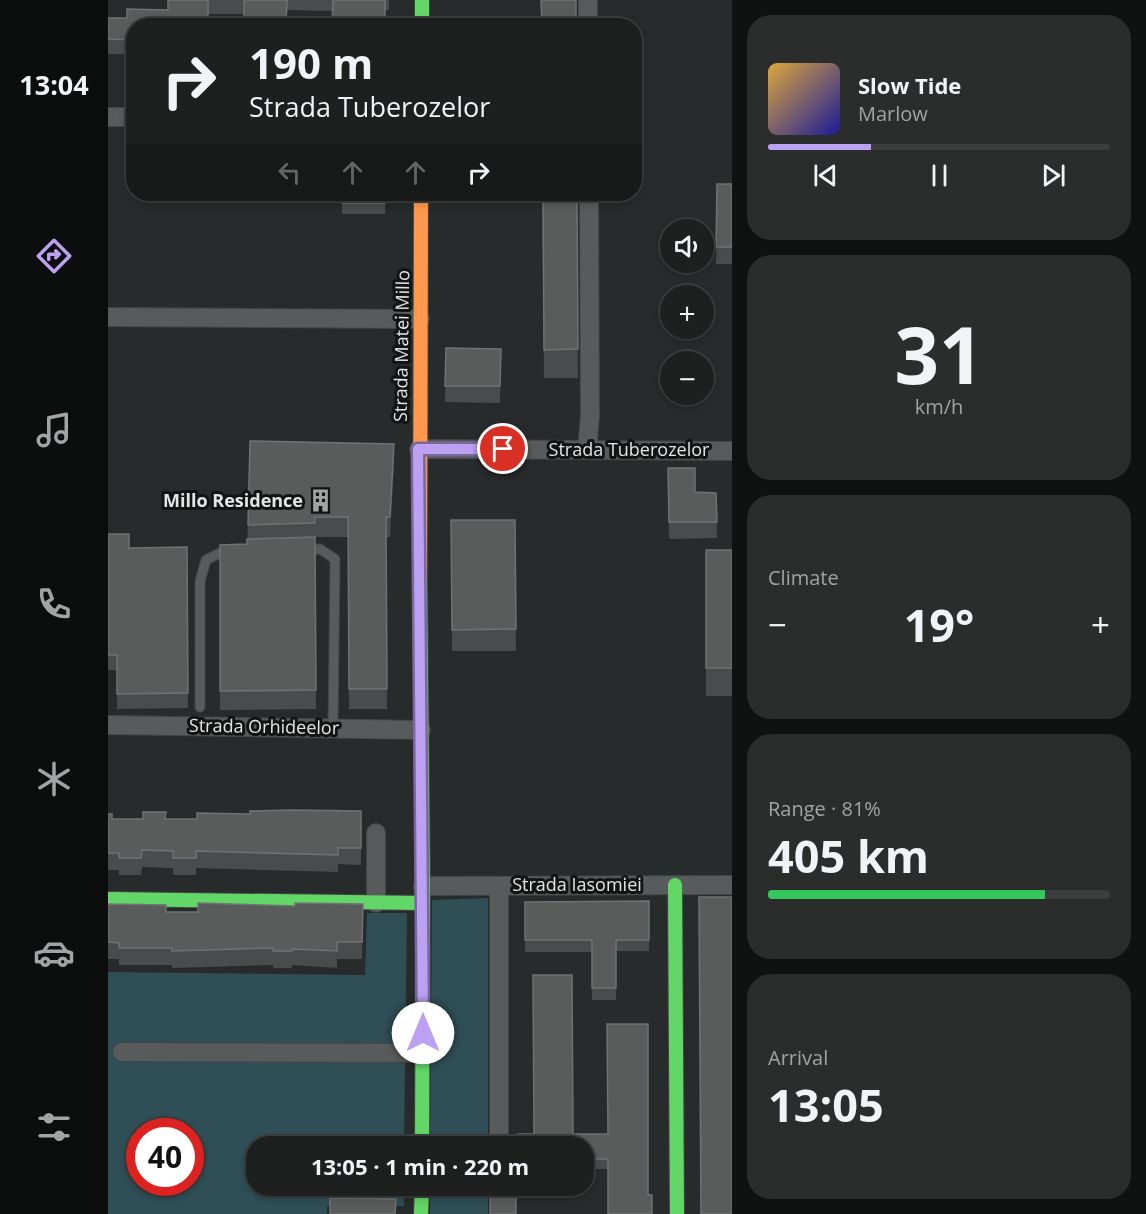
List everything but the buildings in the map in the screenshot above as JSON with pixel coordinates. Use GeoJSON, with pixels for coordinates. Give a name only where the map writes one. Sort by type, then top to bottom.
{"type":"FeatureCollection","features":[{"type":"Feature","properties":{"kind":"street"},"geometry":{"type":"LineString","coordinates":[[422,0],[422,18]]}},
{"type":"Feature","properties":{"kind":"street"},"geometry":{"type":"LineString","coordinates":[[588,0],[588,18]]}},
{"type":"Feature","properties":{"kind":"street"},"geometry":{"type":"LineString","coordinates":[[108,117],[126,117]]}},
{"type":"Feature","properties":{"kind":"street","name":"Strada Matei Millo"},"geometry":{"type":"LineString","coordinates":[[421,201],[418,449],[423,895],[422,1136]]}},
{"type":"Feature","properties":{"kind":"street"},"geometry":{"type":"LineString","coordinates":[[587,450],[590,416],[589,201]]}},
{"type":"Feature","properties":{"kind":"street"},"geometry":{"type":"LineString","coordinates":[[108,317],[420,319]]}},
{"type":"Feature","properties":{"kind":"street","name":"Strada Tuberozelor"},"geometry":{"type":"LineString","coordinates":[[418,449],[732,451]]}},
{"type":"Feature","properties":{"kind":"street","name":"Strada Orhideelor"},"geometry":{"type":"LineString","coordinates":[[108,724],[421,730]]}},
{"type":"Feature","properties":{"kind":"street"},"geometry":{"type":"LineString","coordinates":[[376,833],[376,903]]}},
{"type":"Feature","properties":{"kind":"street"},"geometry":{"type":"LineString","coordinates":[[675,885],[677,1214]]}},
{"type":"Feature","properties":{"kind":"street","name":"Strada Iasomiei"},"geometry":{"type":"LineString","coordinates":[[423,895],[499,886],[732,885]]}},
{"type":"Feature","properties":{"kind":"street"},"geometry":{"type":"LineString","coordinates":[[499,886],[499,1136]]}},
{"type":"Feature","properties":{"kind":"street"},"geometry":{"type":"LineString","coordinates":[[108,899],[376,903],[423,895]]}},
{"type":"Feature","properties":{"kind":"street"},"geometry":{"type":"LineString","coordinates":[[122,1052],[423,1053]]}},
{"type":"Feature","properties":{"kind":"street"},"geometry":{"type":"LineString","coordinates":[[421,1214],[422,1196]]}},
{"type":"Feature","properties":{"kind":"lane"},"geometry":{"type":"LineString","coordinates":[[297,550],[320,549],[335,559],[333,728]]}},
{"type":"Feature","properties":{"kind":"lane"},"geometry":{"type":"LineString","coordinates":[[200,707],[200,581],[206,560],[220,553],[242,552]]}},
{"type":"Feature","properties":{"kind":"shaded area"},"geometry":{"type":"Polygon","coordinates":[[[488,898],[488,1136],[430,1136],[432,900],[488,898]]]}},
{"type":"Feature","properties":{"kind":"shaded area"},"geometry":{"type":"Polygon","coordinates":[[[367,913],[407,913],[404,1136],[246,1136],[246,1196],[404,1196],[404,1206],[327,1206],[327,1214],[108,1214],[108,972],[365,975],[367,913]]]}},
{"type":"Feature","properties":{"kind":"shaded area"},"geometry":{"type":"Polygon","coordinates":[[[430,1196],[488,1196],[488,1214],[430,1214],[430,1196]]]}},
{"type":"Feature","properties":{"kind":"traffic: fast"},"geometry":{"type":"LineString","coordinates":[[422,0],[422,18]]}},
{"type":"Feature","properties":{"kind":"traffic: fast"},"geometry":{"type":"LineString","coordinates":[[420,577],[423,886],[422,1136]]}},
{"type":"Feature","properties":{"kind":"traffic: fast"},"geometry":{"type":"LineString","coordinates":[[675,885],[677,1214]]}},
{"type":"Feature","properties":{"kind":"traffic: fast"},"geometry":{"type":"LineString","coordinates":[[108,899],[423,903]]}},
{"type":"Feature","properties":{"kind":"traffic: fast"},"geometry":{"type":"LineString","coordinates":[[421,1214],[422,1196]]}},
{"type":"Feature","properties":{"kind":"traffic: slow"},"geometry":{"type":"LineString","coordinates":[[420,577],[421,201]]}},
{"type":"Feature","properties":{"kind":"place","name":"Millo Residence"},"geometry":{"type":"Point","coordinates":[321,501]}},
{"type":"Feature","properties":{"kind":"route"},"geometry":{"type":"LineString","coordinates":[[423,1033],[418,449],[503,449]]}}]}
